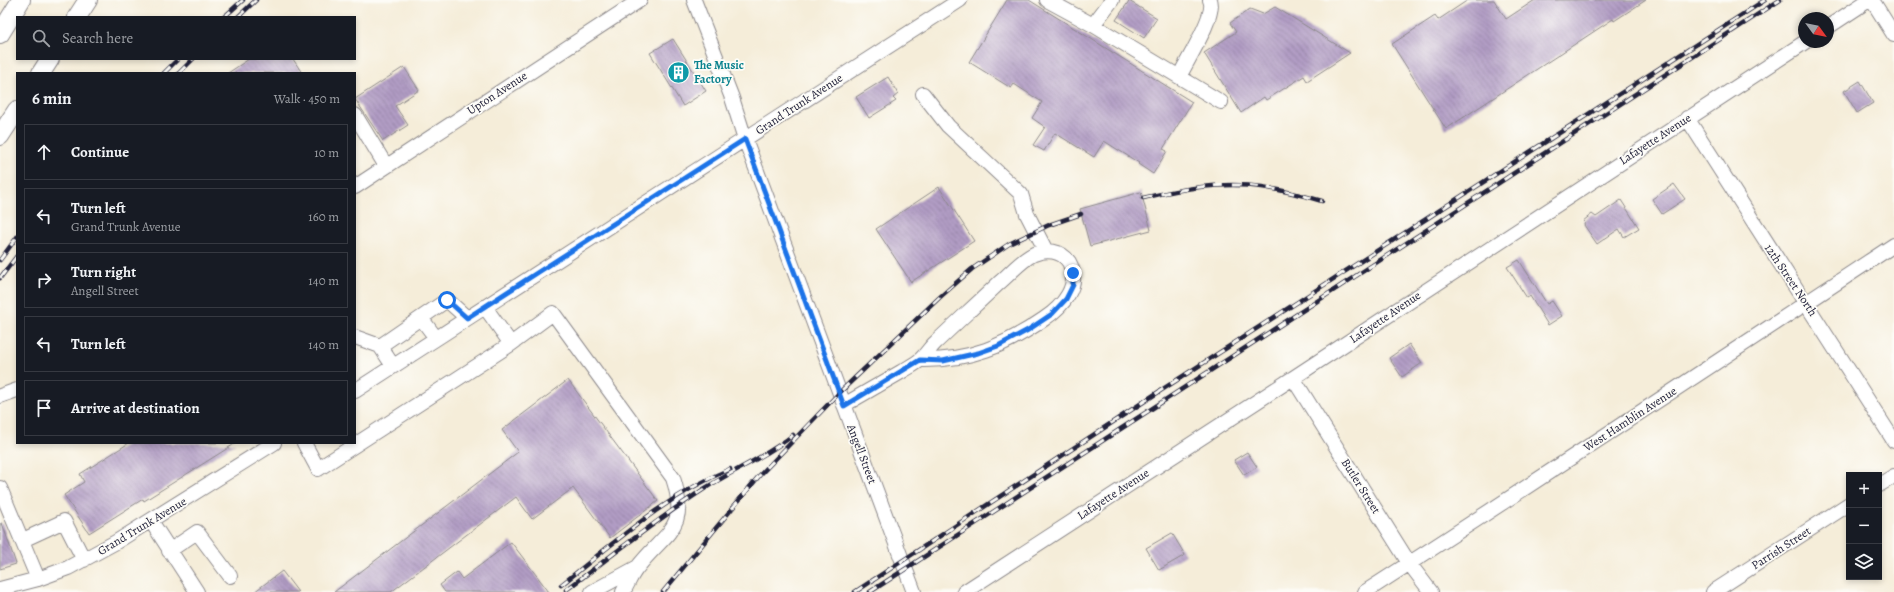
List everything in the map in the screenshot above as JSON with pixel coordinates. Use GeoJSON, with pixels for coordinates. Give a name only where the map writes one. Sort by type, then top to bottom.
{"type":"FeatureCollection","features":[{"type":"Feature","properties":{"kind":"main road"},"geometry":{"type":"LineString","coordinates":[[0,34],[21,0]]}},
{"type":"Feature","properties":{"kind":"main road"},"geometry":{"type":"LineString","coordinates":[[78,16],[88,0]]}},
{"type":"Feature","properties":{"kind":"main road"},"geometry":{"type":"LineString","coordinates":[[42,72],[49,60]]}},
{"type":"Feature","properties":{"kind":"main road"},"geometry":{"type":"LineString","coordinates":[[0,136],[16,112]]}},
{"type":"Feature","properties":{"kind":"street","name":"Upton Avenue"},"geometry":{"type":"LineString","coordinates":[[356,186],[640,0]]}},
{"type":"Feature","properties":{"kind":"street","name":"Angell Street"},"geometry":{"type":"LineString","coordinates":[[694,0],[732,98],[745,139],[914,592]]}},
{"type":"Feature","properties":{"kind":"street","name":"Grand Trunk Avenue"},"geometry":{"type":"LineString","coordinates":[[356,390],[960,0]]}},
{"type":"Feature","properties":{"kind":"street"},"geometry":{"type":"LineString","coordinates":[[1047,0],[1221,102]]}},
{"type":"Feature","properties":{"kind":"street"},"geometry":{"type":"LineString","coordinates":[[1093,26],[1112,0]]}},
{"type":"Feature","properties":{"kind":"street"},"geometry":{"type":"LineString","coordinates":[[1179,77],[1209,19],[1212,4],[1210,0]]}},
{"type":"Feature","properties":{"kind":"street"},"geometry":{"type":"LineString","coordinates":[[1834,23],[1870,0],[1894,35]]}},
{"type":"Feature","properties":{"kind":"street","name":"Lafayette Avenue"},"geometry":{"type":"LineString","coordinates":[[964,592],[1798,47]]}},
{"type":"Feature","properties":{"kind":"street"},"geometry":{"type":"LineString","coordinates":[[923,94],[948,126],[1021,194],[1027,214],[1046,251]]}},
{"type":"Feature","properties":{"kind":"street"},"geometry":{"type":"LineString","coordinates":[[356,117],[386,166]]}},
{"type":"Feature","properties":{"kind":"street","name":"12th Street North"},"geometry":{"type":"LineString","coordinates":[[1688,118],[1779,264],[1807,303],[1894,441]]}},
{"type":"Feature","properties":{"kind":"street","name":"West Hamblin Avenue"},"geometry":{"type":"LineString","coordinates":[[1365,592],[1540,477],[1627,422],[1894,245]]}},
{"type":"Feature","properties":{"kind":"street"},"geometry":{"type":"LineString","coordinates":[[844,406],[920,360],[1020,264],[1033,255],[1046,251],[1058,253],[1068,261],[1073,273],[1073,285],[1066,299],[1052,314],[1028,330],[998,346],[978,353],[943,361],[920,360]]}},
{"type":"Feature","properties":{"kind":"street"},"geometry":{"type":"LineString","coordinates":[[380,346],[447,300],[467,318]]}},
{"type":"Feature","properties":{"kind":"street"},"geometry":{"type":"LineString","coordinates":[[485,307],[511,344]]}},
{"type":"Feature","properties":{"kind":"street"},"geometry":{"type":"LineString","coordinates":[[305,444],[318,469],[511,344],[553,313],[673,478],[680,505],[674,526],[636,568],[624,592]]}},
{"type":"Feature","properties":{"kind":"street"},"geometry":{"type":"LineString","coordinates":[[421,318],[436,338]]}},
{"type":"Feature","properties":{"kind":"street"},"geometry":{"type":"LineString","coordinates":[[356,337],[380,346],[393,366]]}},
{"type":"Feature","properties":{"kind":"street","name":"Butler Street"},"geometry":{"type":"LineString","coordinates":[[1293,378],[1410,563],[1431,592]]}},
{"type":"Feature","properties":{"kind":"street"},"geometry":{"type":"LineString","coordinates":[[0,396],[16,390]]}},
{"type":"Feature","properties":{"kind":"street","name":"Grand Trunk Avenue"},"geometry":{"type":"LineString","coordinates":[[0,589],[38,579],[68,568],[84,560],[151,521],[272,444]]}},
{"type":"Feature","properties":{"kind":"street"},"geometry":{"type":"LineString","coordinates":[[1882,483],[1894,476]]}},
{"type":"Feature","properties":{"kind":"street"},"geometry":{"type":"LineString","coordinates":[[0,488],[38,579]]}},
{"type":"Feature","properties":{"kind":"street","name":"Parrish Street"},"geometry":{"type":"LineString","coordinates":[[1713,592],[1846,506]]}},
{"type":"Feature","properties":{"kind":"street"},"geometry":{"type":"LineString","coordinates":[[23,540],[64,521],[84,560]]}},
{"type":"Feature","properties":{"kind":"street"},"geometry":{"type":"LineString","coordinates":[[151,521],[169,551],[197,592]]}},
{"type":"Feature","properties":{"kind":"street"},"geometry":{"type":"LineString","coordinates":[[169,551],[197,532],[230,576]]}},
{"type":"Feature","properties":{"kind":"street"},"geometry":{"type":"LineString","coordinates":[[592,592],[636,568]]}},
{"type":"Feature","properties":{"kind":"building"},"geometry":{"type":"Polygon","coordinates":[[[1007,0],[1029,0],[1192,102],[1163,149],[1167,151],[1153,174],[1138,164],[1139,163],[1104,141],[1094,157],[1055,133],[1044,151],[1033,145],[1045,127],[1032,118],[1042,102],[1014,84],[1011,88],[969,62],[1007,0]]]}},
{"type":"Feature","properties":{"kind":"building"},"geometry":{"type":"Polygon","coordinates":[[[1468,0],[1494,0],[1506,19],[1535,0],[1646,0],[1614,21],[1613,19],[1446,129],[1392,44],[1435,16],[1438,20],[1468,0]]]}},
{"type":"Feature","properties":{"kind":"building"},"geometry":{"type":"Polygon","coordinates":[[[1129,1],[1157,18],[1144,38],[1116,20],[1129,1]]]}},
{"type":"Feature","properties":{"kind":"building"},"geometry":{"type":"Polygon","coordinates":[[[1275,7],[1350,53],[1307,81],[1304,76],[1266,100],[1264,97],[1241,113],[1204,53],[1236,32],[1230,23],[1250,9],[1263,14],[1275,7]]]}},
{"type":"Feature","properties":{"kind":"building","name":"The Music Factory"},"geometry":{"type":"Polygon","coordinates":[[[673,39],[706,91],[683,106],[650,53],[673,39]]]}},
{"type":"Feature","properties":{"kind":"building"},"geometry":{"type":"Polygon","coordinates":[[[248,60],[294,60],[301,72],[230,72],[248,60]]]}},
{"type":"Feature","properties":{"kind":"building"},"geometry":{"type":"Polygon","coordinates":[[[404,67],[419,90],[395,106],[408,125],[383,141],[356,98],[404,67]]]}},
{"type":"Feature","properties":{"kind":"building"},"geometry":{"type":"Polygon","coordinates":[[[888,77],[898,94],[893,98],[896,101],[869,118],[856,97],[888,77]]]}},
{"type":"Feature","properties":{"kind":"building"},"geometry":{"type":"Polygon","coordinates":[[[1860,81],[1873,103],[1857,113],[1844,91],[1860,81]]]}},
{"type":"Feature","properties":{"kind":"building"},"geometry":{"type":"Polygon","coordinates":[[[1674,184],[1685,199],[1662,214],[1652,199],[1674,184]]]}},
{"type":"Feature","properties":{"kind":"building"},"geometry":{"type":"Polygon","coordinates":[[[939,187],[974,241],[911,282],[876,229],[939,187]]]}},
{"type":"Feature","properties":{"kind":"building"},"geometry":{"type":"Polygon","coordinates":[[[1141,192],[1151,230],[1090,246],[1080,209],[1141,192]]]}},
{"type":"Feature","properties":{"kind":"building"},"geometry":{"type":"Polygon","coordinates":[[[1621,200],[1639,228],[1624,237],[1619,229],[1597,244],[1584,225],[1585,223],[1583,221],[1592,214],[1596,217],[1621,200]]]}},
{"type":"Feature","properties":{"kind":"building"},"geometry":{"type":"Polygon","coordinates":[[[1519,260],[1547,304],[1552,301],[1562,316],[1548,325],[1530,296],[1527,298],[1507,267],[1519,260]]]}},
{"type":"Feature","properties":{"kind":"building"},"geometry":{"type":"Polygon","coordinates":[[[1409,344],[1422,363],[1402,377],[1389,358],[1409,344]]]}},
{"type":"Feature","properties":{"kind":"building"},"geometry":{"type":"Polygon","coordinates":[[[568,380],[658,501],[610,538],[573,488],[532,519],[516,497],[391,592],[334,592],[518,452],[502,430],[568,380]]]}},
{"type":"Feature","properties":{"kind":"building"},"geometry":{"type":"Polygon","coordinates":[[[127,444],[234,444],[144,501],[143,499],[89,533],[64,495],[84,482],[80,474],[127,444]]]}},
{"type":"Feature","properties":{"kind":"building"},"geometry":{"type":"Polygon","coordinates":[[[1247,452],[1257,467],[1244,475],[1234,460],[1247,452]]]}},
{"type":"Feature","properties":{"kind":"building"},"geometry":{"type":"Polygon","coordinates":[[[2,523],[16,564],[0,569],[0,524],[2,523]]]}},
{"type":"Feature","properties":{"kind":"building"},"geometry":{"type":"Polygon","coordinates":[[[1172,533],[1185,555],[1159,570],[1146,548],[1172,533]]]}},
{"type":"Feature","properties":{"kind":"building"},"geometry":{"type":"Polygon","coordinates":[[[511,542],[549,592],[445,592],[440,585],[457,572],[462,579],[511,542]]]}},
{"type":"Feature","properties":{"kind":"building"},"geometry":{"type":"Polygon","coordinates":[[[282,571],[298,592],[254,592],[282,571]]]}},
{"type":"Feature","properties":{"kind":"railway"},"geometry":{"type":"LineString","coordinates":[[225,16],[243,0]]}},
{"type":"Feature","properties":{"kind":"railway"},"geometry":{"type":"LineString","coordinates":[[239,16],[256,0]]}},
{"type":"Feature","properties":{"kind":"railway"},"geometry":{"type":"LineString","coordinates":[[855,592],[1160,391],[1765,0]]}},
{"type":"Feature","properties":{"kind":"railway"},"geometry":{"type":"LineString","coordinates":[[870,592],[1780,0]]}},
{"type":"Feature","properties":{"kind":"railway"},"geometry":{"type":"LineString","coordinates":[[165,72],[177,60]]}},
{"type":"Feature","properties":{"kind":"railway"},"geometry":{"type":"LineString","coordinates":[[180,72],[192,60]]}},
{"type":"Feature","properties":{"kind":"railway"},"geometry":{"type":"LineString","coordinates":[[1143,198],[1187,189],[1217,185],[1247,185],[1270,188],[1322,201]]}},
{"type":"Feature","properties":{"kind":"railway"},"geometry":{"type":"LineString","coordinates":[[663,592],[759,476],[839,393],[940,297],[972,269],[1009,244],[1049,225],[1081,214]]}},
{"type":"Feature","properties":{"kind":"railway"},"geometry":{"type":"LineString","coordinates":[[0,260],[16,238]]}},
{"type":"Feature","properties":{"kind":"railway"},"geometry":{"type":"LineString","coordinates":[[0,278],[16,257]]}},
{"type":"Feature","properties":{"kind":"railway"},"geometry":{"type":"LineString","coordinates":[[566,590],[634,538],[686,501],[715,482],[761,457],[793,435]]}},
{"type":"Feature","properties":{"kind":"railway"},"geometry":{"type":"LineString","coordinates":[[561,585],[621,537],[663,506],[684,492],[730,469]]}},
{"type":"Feature","properties":{"kind":"place","name":"The Music Factory"},"geometry":{"type":"Point","coordinates":[678,72]}},
{"type":"Feature","properties":{"kind":"route"},"geometry":{"type":"LineString","coordinates":[[447,300],[467,318],[745,139],[844,406],[920,360],[943,361],[978,353],[998,346],[1028,330],[1052,314],[1066,299],[1073,285],[1073,273]]}}]}
